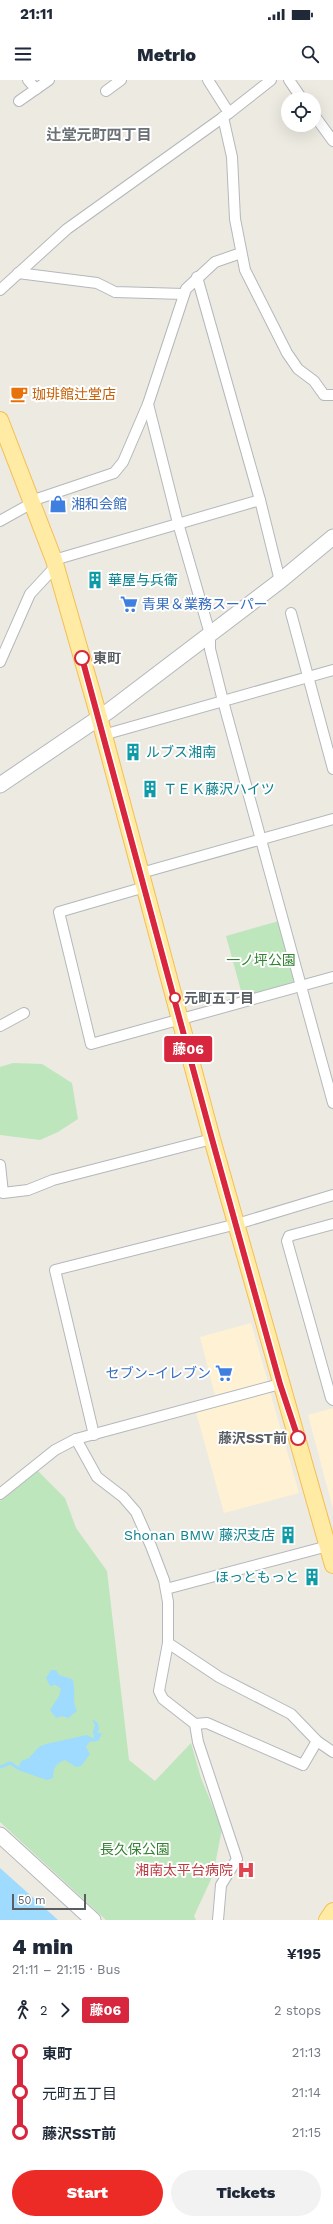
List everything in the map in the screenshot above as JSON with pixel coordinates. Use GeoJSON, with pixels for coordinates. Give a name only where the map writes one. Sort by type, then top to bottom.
{"type":"FeatureCollection","features":[{"type":"Feature","properties":{"kind":"main road"},"geometry":{"type":"LineString","coordinates":[[0,420],[55,563],[99,717],[212,1139],[237,1224],[280,1384],[331,1546],[333,1565]]}},
{"type":"Feature","properties":{"kind":"main road"},"geometry":{"type":"LineString","coordinates":[[327,1920],[333,1911]]}},
{"type":"Feature","properties":{"kind":"street"},"geometry":{"type":"LineString","coordinates":[[28,80],[36,89]]}},
{"type":"Feature","properties":{"kind":"street"},"geometry":{"type":"LineString","coordinates":[[19,101],[49,80]]}},
{"type":"Feature","properties":{"kind":"street"},"geometry":{"type":"LineString","coordinates":[[106,91],[121,80]]}},
{"type":"Feature","properties":{"kind":"street"},"geometry":{"type":"LineString","coordinates":[[208,80],[226,115],[232,157],[235,219],[245,270],[287,353],[298,369],[314,380],[324,395],[333,395]]}},
{"type":"Feature","properties":{"kind":"street"},"geometry":{"type":"LineString","coordinates":[[0,290],[66,229],[226,115],[271,80]]}},
{"type":"Feature","properties":{"kind":"street"},"geometry":{"type":"LineString","coordinates":[[289,80],[297,92]]}},
{"type":"Feature","properties":{"kind":"street"},"geometry":{"type":"LineString","coordinates":[[321,125],[333,141]]}},
{"type":"Feature","properties":{"kind":"street"},"geometry":{"type":"LineString","coordinates":[[0,521],[32,502],[114,473],[123,462],[148,404],[186,289],[197,277],[215,262],[241,253]]}},
{"type":"Feature","properties":{"kind":"street"},"geometry":{"type":"LineString","coordinates":[[18,272],[97,283],[115,292],[184,294]]}},
{"type":"Feature","properties":{"kind":"street"},"geometry":{"type":"LineString","coordinates":[[197,277],[260,500],[280,581]]}},
{"type":"Feature","properties":{"kind":"street"},"geometry":{"type":"LineString","coordinates":[[148,404],[178,523],[210,634],[210,649],[223,701],[333,1104]]}},
{"type":"Feature","properties":{"kind":"street"},"geometry":{"type":"LineString","coordinates":[[0,662],[30,594],[55,563],[178,523],[260,500]]}},
{"type":"Feature","properties":{"kind":"street"},"geometry":{"type":"LineString","coordinates":[[0,785],[99,717],[280,581],[333,537]]}},
{"type":"Feature","properties":{"kind":"street"},"geometry":{"type":"LineString","coordinates":[[291,613],[333,769]]}},
{"type":"Feature","properties":{"kind":"street"},"geometry":{"type":"LineString","coordinates":[[103,735],[333,670]]}},
{"type":"Feature","properties":{"kind":"street"},"geometry":{"type":"LineString","coordinates":[[333,818],[261,839],[143,880],[59,912],[91,1044],[333,978]]}},
{"type":"Feature","properties":{"kind":"street"},"geometry":{"type":"LineString","coordinates":[[0,1026],[24,1013]]}},
{"type":"Feature","properties":{"kind":"street"},"geometry":{"type":"LineString","coordinates":[[0,1165],[3,1193],[28,1190],[53,1180],[212,1139]]}},
{"type":"Feature","properties":{"kind":"street"},"geometry":{"type":"LineString","coordinates":[[94,1435],[55,1270],[237,1224],[333,1195]]}},
{"type":"Feature","properties":{"kind":"street"},"geometry":{"type":"LineString","coordinates":[[333,1224],[289,1236],[287,1241],[331,1398],[333,1400]]}},
{"type":"Feature","properties":{"kind":"street"},"geometry":{"type":"LineString","coordinates":[[0,1494],[55,1450],[76,1440],[280,1384]]}},
{"type":"Feature","properties":{"kind":"street"},"geometry":{"type":"LineString","coordinates":[[76,1440],[97,1478],[123,1497],[136,1512],[162,1573],[168,1602],[168,1643],[159,1691],[163,1699],[194,1724],[198,1742],[237,1859],[221,1885],[218,1920]]}},
{"type":"Feature","properties":{"kind":"street"},"geometry":{"type":"LineString","coordinates":[[166,1589],[331,1546]]}},
{"type":"Feature","properties":{"kind":"street"},"geometry":{"type":"LineString","coordinates":[[168,1643],[219,1677],[291,1714],[317,1742],[333,1752]]}},
{"type":"Feature","properties":{"kind":"street"},"geometry":{"type":"LineString","coordinates":[[194,1724],[208,1723],[303,1765],[317,1742]]}},
{"type":"Feature","properties":{"kind":"street"},"geometry":{"type":"LineString","coordinates":[[0,1835],[92,1920]]}},
{"type":"Feature","properties":{"kind":"shaded area"},"geometry":{"type":"Polygon","coordinates":[[[251,1323],[268,1382],[215,1395],[200,1337],[251,1323]]]}},
{"type":"Feature","properties":{"kind":"shaded area"},"geometry":{"type":"Polygon","coordinates":[[[270,1392],[299,1493],[224,1513],[196,1412],[270,1392]]]}},
{"type":"Feature","properties":{"kind":"shaded area"},"geometry":{"type":"Polygon","coordinates":[[[333,1408],[333,1509],[308,1415],[333,1408]]]}},
{"type":"Feature","properties":{"kind":"green space","name":"一ノ坪公園"},"geometry":{"type":"Polygon","coordinates":[[[279,921],[296,983],[243,998],[226,936],[279,921]]]}},
{"type":"Feature","properties":{"kind":"green space"},"geometry":{"type":"Polygon","coordinates":[[[13,1063],[42,1064],[72,1083],[78,1119],[58,1132],[40,1140],[0,1135],[0,1067],[13,1063]]]}},
{"type":"Feature","properties":{"kind":"green space","name":"長久保公園"},"geometry":{"type":"Polygon","coordinates":[[[38,1471],[65,1498],[76,1528],[107,1571],[129,1760],[155,1781],[191,1743],[201,1778],[222,1829],[213,1875],[194,1916],[196,1920],[106,1920],[0,1822],[0,1501],[38,1471]]]}},
{"type":"Feature","properties":{"kind":"water"},"geometry":{"type":"Polygon","coordinates":[[[51,1670],[56,1670],[59,1675],[72,1679],[74,1687],[74,1703],[77,1711],[68,1718],[62,1716],[56,1718],[50,1710],[59,1696],[61,1689],[56,1685],[50,1686],[46,1678],[51,1670]]]}},
{"type":"Feature","properties":{"kind":"water"},"geometry":{"type":"Polygon","coordinates":[[[92,1719],[98,1723],[99,1729],[97,1732],[102,1734],[98,1741],[89,1742],[86,1747],[90,1754],[81,1766],[76,1767],[65,1760],[62,1761],[57,1764],[53,1778],[47,1780],[18,1770],[21,1761],[29,1758],[39,1747],[46,1744],[87,1735],[94,1739],[93,1731],[95,1725],[92,1719]]]}},
{"type":"Feature","properties":{"kind":"water"},"geometry":{"type":"Polygon","coordinates":[[[0,1868],[58,1920],[0,1920],[0,1868]]]}},
{"type":"Feature","properties":{"kind":"waterway"},"geometry":{"type":"LineString","coordinates":[[0,1767],[10,1763],[18,1768]]}},
{"type":"Feature","properties":{"kind":"bus line","name":"藤06"},"geometry":{"type":"LineString","coordinates":[[82,658],[212,1139],[237,1224],[280,1384],[298,1438]]}},
{"type":"Feature","properties":{"kind":"place","name":"珈琲館辻堂店"},"geometry":{"type":"Point","coordinates":[19,394]}},
{"type":"Feature","properties":{"kind":"place","name":"湘和会館"},"geometry":{"type":"Point","coordinates":[58,504]}},
{"type":"Feature","properties":{"kind":"place","name":"華屋与兵衛"},"geometry":{"type":"Point","coordinates":[95,580]}},
{"type":"Feature","properties":{"kind":"place","name":"青果＆業務スーパー"},"geometry":{"type":"Point","coordinates":[129,604]}},
{"type":"Feature","properties":{"kind":"place","name":"東町"},"geometry":{"type":"Point","coordinates":[82,658]}},
{"type":"Feature","properties":{"kind":"place","name":"ルブス湘南"},"geometry":{"type":"Point","coordinates":[133,752]}},
{"type":"Feature","properties":{"kind":"place","name":"ＴＥＫ藤沢ハイツ"},"geometry":{"type":"Point","coordinates":[150,789]}},
{"type":"Feature","properties":{"kind":"place","name":"元町五丁目"},"geometry":{"type":"Point","coordinates":[175,998]}},
{"type":"Feature","properties":{"kind":"place","name":"セブン-イレブン"},"geometry":{"type":"Point","coordinates":[224,1373]}},
{"type":"Feature","properties":{"kind":"place","name":"藤沢SST前"},"geometry":{"type":"Point","coordinates":[298,1438]}},
{"type":"Feature","properties":{"kind":"place","name":"Shonan BMW 藤沢支店"},"geometry":{"type":"Point","coordinates":[288,1535]}},
{"type":"Feature","properties":{"kind":"place","name":"ほっともっと"},"geometry":{"type":"Point","coordinates":[312,1577]}},
{"type":"Feature","properties":{"kind":"place","name":"湘南太平台病院"},"geometry":{"type":"Point","coordinates":[246,1870]}},
{"type":"Feature","properties":{"kind":"district","name":"辻堂元町四丁目"},"geometry":{"type":"Point","coordinates":[99,135]}}]}
